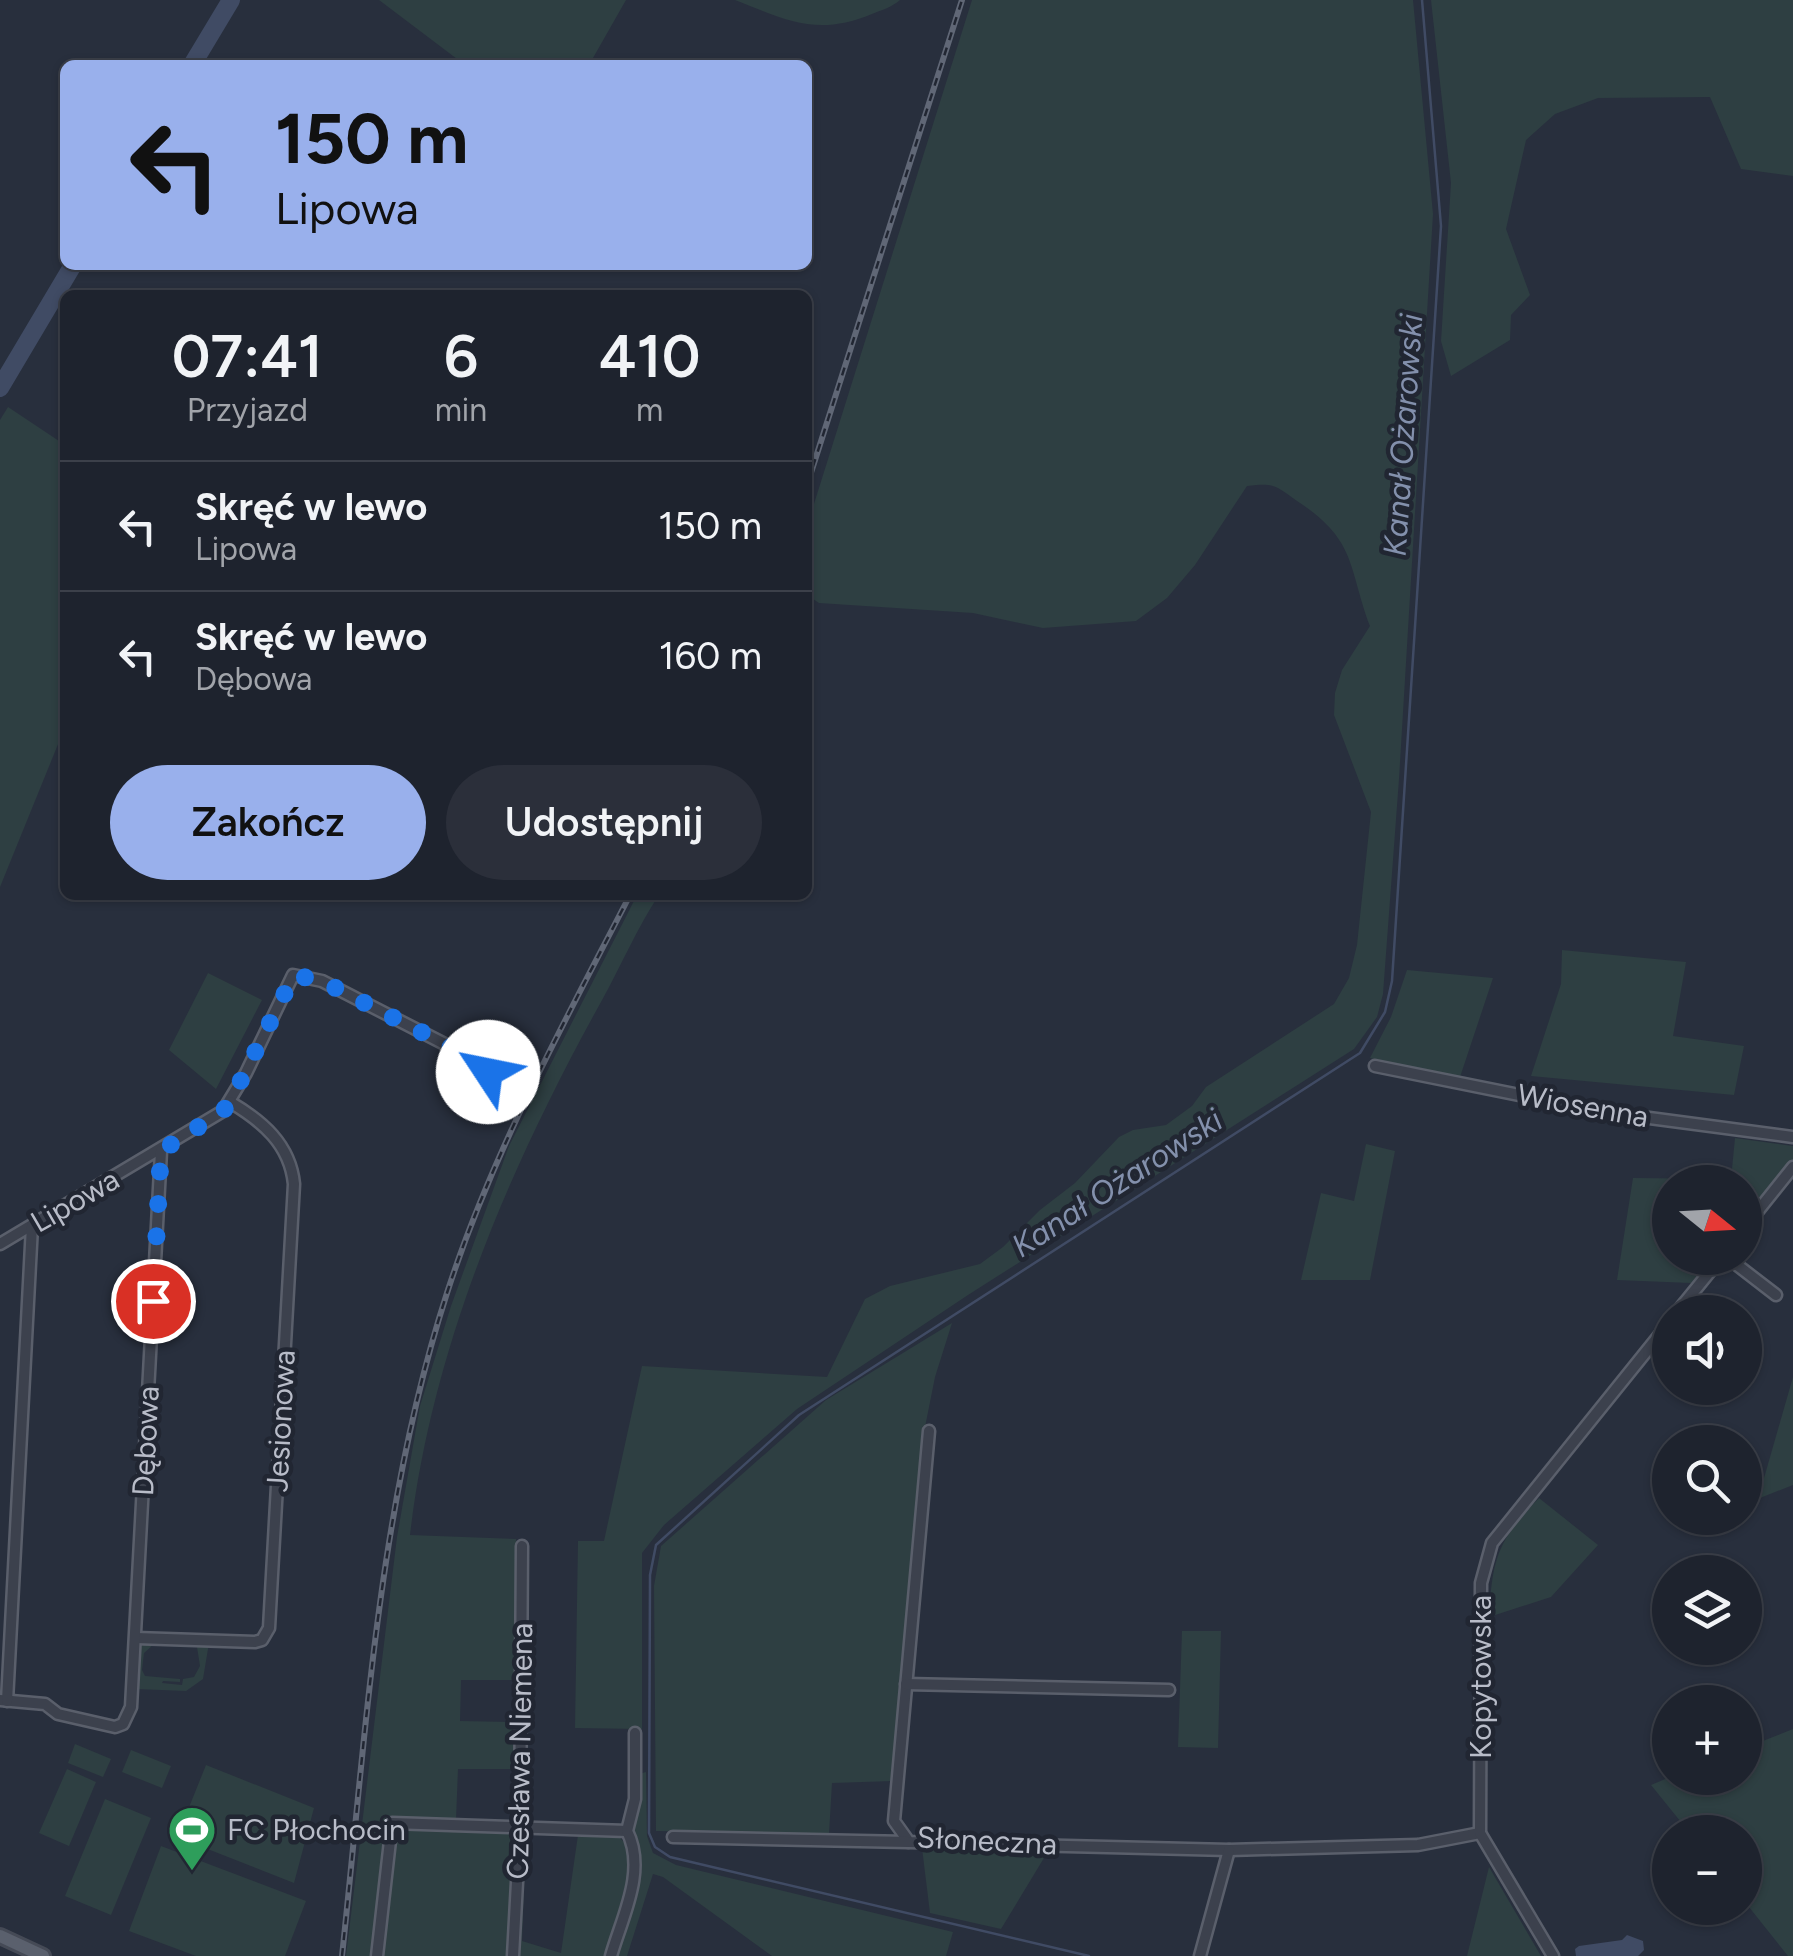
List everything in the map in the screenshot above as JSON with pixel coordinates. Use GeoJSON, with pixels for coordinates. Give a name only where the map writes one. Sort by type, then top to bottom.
{"type":"FeatureCollection","features":[{"type":"Feature","properties":{"kind":"main road"},"geometry":{"type":"LineString","coordinates":[[0,1936],[43,1956]]}},
{"type":"Feature","properties":{"kind":"street","name":"Lipowa"},"geometry":{"type":"LineString","coordinates":[[0,1244],[223,1111],[294,975],[322,981],[470,1057],[488,1072]]}},
{"type":"Feature","properties":{"kind":"street","name":"Wiosenna"},"geometry":{"type":"LineString","coordinates":[[1375,1066],[1604,1112],[1793,1137]]}},
{"type":"Feature","properties":{"kind":"street","name":"Jesionowa"},"geometry":{"type":"LineString","coordinates":[[136,1638],[255,1642],[262,1640],[269,1628],[294,1184],[289,1156],[281,1144],[251,1114],[230,1102]]}},
{"type":"Feature","properties":{"kind":"street","name":"Dębowa"},"geometry":{"type":"LineString","coordinates":[[3,1701],[46,1704],[58,1714],[119,1726],[131,1708],[161,1151]]}},
{"type":"Feature","properties":{"kind":"street"},"geometry":{"type":"LineString","coordinates":[[1762,1205],[1793,1166]]}},
{"type":"Feature","properties":{"kind":"street"},"geometry":{"type":"LineString","coordinates":[[3,1701],[32,1226]]}},
{"type":"Feature","properties":{"kind":"street"},"geometry":{"type":"LineString","coordinates":[[1692,1295],[1709,1275]]}},
{"type":"Feature","properties":{"kind":"street"},"geometry":{"type":"LineString","coordinates":[[1748,1275],[1776,1295]]}},
{"type":"Feature","properties":{"kind":"street","name":"Kopytowska"},"geometry":{"type":"LineString","coordinates":[[1480,1833],[1481,1583],[1492,1543],[1652,1344]]}},
{"type":"Feature","properties":{"kind":"street","name":"Słoneczna"},"geometry":{"type":"LineString","coordinates":[[929,1431],[894,1821],[909,1842],[1229,1850],[1418,1845],[1480,1833]]}},
{"type":"Feature","properties":{"kind":"street","name":"Czesława Niemena"},"geometry":{"type":"LineString","coordinates":[[514,1956],[520,1828],[522,1546]]}},
{"type":"Feature","properties":{"kind":"street"},"geometry":{"type":"LineString","coordinates":[[906,1684],[1169,1690]]}},
{"type":"Feature","properties":{"kind":"street"},"geometry":{"type":"LineString","coordinates":[[611,1956],[636,1871],[633,1843],[627,1831],[635,1799],[634,1733]]}},
{"type":"Feature","properties":{"kind":"street"},"geometry":{"type":"LineString","coordinates":[[377,1956],[392,1823],[627,1831]]}},
{"type":"Feature","properties":{"kind":"street"},"geometry":{"type":"LineString","coordinates":[[1480,1833],[1553,1956]]}},
{"type":"Feature","properties":{"kind":"street"},"geometry":{"type":"LineString","coordinates":[[673,1837],[909,1842]]}},
{"type":"Feature","properties":{"kind":"street"},"geometry":{"type":"LineString","coordinates":[[1200,1956],[1229,1850]]}},
{"type":"Feature","properties":{"kind":"shaded area"},"geometry":{"type":"Polygon","coordinates":[[[379,0],[626,0],[592,60],[458,60],[379,0]]]}},
{"type":"Feature","properties":{"kind":"shaded area"},"geometry":{"type":"Polygon","coordinates":[[[735,0],[900,0],[852,21],[818,25],[786,19],[735,0]]]}},
{"type":"Feature","properties":{"kind":"shaded area"},"geometry":{"type":"Polygon","coordinates":[[[972,0],[1413,0],[1433,214],[1399,779],[1383,994],[1377,1017],[1354,1049],[797,1409],[664,1525],[642,1553],[642,1729],[575,1728],[578,1541],[604,1541],[642,1366],[827,1377],[865,1299],[890,1286],[980,1264],[1075,1183],[1119,1137],[1133,1130],[1166,1125],[1192,1106],[1206,1087],[1334,1004],[1349,978],[1357,945],[1371,812],[1334,715],[1342,670],[1370,626],[1348,556],[1331,529],[1316,515],[1274,486],[1247,486],[1195,565],[1167,598],[1136,621],[1043,628],[973,613],[819,603],[812,598],[812,510],[972,0]]]}},
{"type":"Feature","properties":{"kind":"shaded area"},"geometry":{"type":"Polygon","coordinates":[[[1431,0],[1793,0],[1793,176],[1741,169],[1710,97],[1598,98],[1555,114],[1526,140],[1506,229],[1530,295],[1511,315],[1510,340],[1451,376],[1441,341],[1451,183],[1431,0]]]}},
{"type":"Feature","properties":{"kind":"shaded area"},"geometry":{"type":"Polygon","coordinates":[[[8,407],[60,442],[60,739],[0,887],[0,420],[8,407]]]}},
{"type":"Feature","properties":{"kind":"shaded area"},"geometry":{"type":"Polygon","coordinates":[[[634,900],[656,900],[568,1064],[506,1193],[456,1327],[421,1465],[410,1535],[516,1539],[515,1680],[461,1680],[460,1721],[515,1722],[515,1769],[458,1769],[456,1820],[385,1818],[371,1956],[346,1956],[397,1537],[420,1406],[451,1306],[509,1146],[634,900]]]}},
{"type":"Feature","properties":{"kind":"shaded area"},"geometry":{"type":"Polygon","coordinates":[[[1562,950],[1686,962],[1673,1036],[1744,1046],[1734,1095],[1531,1076],[1561,984],[1562,950]]]}},
{"type":"Feature","properties":{"kind":"shaded area"},"geometry":{"type":"Polygon","coordinates":[[[1407,970],[1493,978],[1459,1080],[1370,1058],[1391,1017],[1407,970]]]}},
{"type":"Feature","properties":{"kind":"shaded area"},"geometry":{"type":"Polygon","coordinates":[[[208,973],[262,1000],[216,1089],[169,1050],[208,973]]]}},
{"type":"Feature","properties":{"kind":"shaded area"},"geometry":{"type":"Polygon","coordinates":[[[1735,1138],[1793,1146],[1793,1160],[1762,1197],[1762,1165],[1732,1165],[1735,1138]]]}},
{"type":"Feature","properties":{"kind":"shaded area"},"geometry":{"type":"Polygon","coordinates":[[[1366,1144],[1395,1151],[1370,1280],[1301,1280],[1321,1193],[1354,1201],[1366,1144]]]}},
{"type":"Feature","properties":{"kind":"shaded area"},"geometry":{"type":"Polygon","coordinates":[[[1633,1178],[1652,1178],[1652,1275],[1698,1275],[1691,1283],[1617,1280],[1633,1178]]]}},
{"type":"Feature","properties":{"kind":"shaded area"},"geometry":{"type":"Polygon","coordinates":[[[952,1323],[925,1427],[893,1781],[832,1783],[829,1834],[656,1831],[654,1586],[661,1546],[826,1400],[952,1323]]]}},
{"type":"Feature","properties":{"kind":"shaded area"},"geometry":{"type":"Polygon","coordinates":[[[1793,1377],[1793,1485],[1762,1497],[1762,1485],[1793,1377]]]}},
{"type":"Feature","properties":{"kind":"shaded area"},"geometry":{"type":"Polygon","coordinates":[[[1539,1498],[1598,1545],[1551,1597],[1489,1617],[1492,1579],[1500,1551],[1514,1526],[1539,1498]]]}},
{"type":"Feature","properties":{"kind":"shaded area"},"geometry":{"type":"Polygon","coordinates":[[[1182,1631],[1221,1631],[1218,1748],[1178,1747],[1182,1631]]]}},
{"type":"Feature","properties":{"kind":"shaded area"},"geometry":{"type":"Polygon","coordinates":[[[145,1642],[188,1644],[154,1644],[144,1653],[145,1676],[180,1679],[162,1683],[182,1685],[183,1679],[194,1677],[200,1666],[197,1647],[191,1645],[209,1643],[203,1679],[186,1691],[136,1689],[139,1650],[145,1642]]]}},
{"type":"Feature","properties":{"kind":"shaded area"},"geometry":{"type":"Polygon","coordinates":[[[1793,1729],[1793,1956],[1788,1956],[1762,1923],[1762,1815],[1675,1815],[1659,1795],[1762,1795],[1762,1741],[1793,1729]]]}},
{"type":"Feature","properties":{"kind":"shaded area"},"geometry":{"type":"Polygon","coordinates":[[[75,1744],[111,1759],[103,1777],[68,1763],[75,1744]]]}},
{"type":"Feature","properties":{"kind":"shaded area"},"geometry":{"type":"Polygon","coordinates":[[[131,1750],[171,1766],[162,1788],[122,1772],[131,1750]]]}},
{"type":"Feature","properties":{"kind":"shaded area"},"geometry":{"type":"Polygon","coordinates":[[[206,1765],[314,1808],[294,1883],[177,1837],[206,1765]]]}},
{"type":"Feature","properties":{"kind":"shaded area"},"geometry":{"type":"Polygon","coordinates":[[[67,1769],[96,1782],[69,1846],[39,1833],[67,1769]]]}},
{"type":"Feature","properties":{"kind":"shaded area"},"geometry":{"type":"Polygon","coordinates":[[[646,1772],[647,1836],[653,1853],[676,1865],[953,1932],[946,1956],[772,1956],[663,1877],[653,1874],[627,1956],[613,1956],[638,1868],[632,1833],[639,1774],[646,1772]]]}},
{"type":"Feature","properties":{"kind":"shaded area"},"geometry":{"type":"Polygon","coordinates":[[[105,1799],[151,1818],[111,1915],[65,1896],[105,1799]]]}},
{"type":"Feature","properties":{"kind":"shaded area"},"geometry":{"type":"Polygon","coordinates":[[[401,1825],[526,1832],[522,1941],[561,1953],[578,1835],[620,1838],[628,1846],[629,1872],[606,1956],[380,1956],[395,1830],[401,1825]]]}},
{"type":"Feature","properties":{"kind":"shaded area","name":"FC Płochocin"},"geometry":{"type":"Polygon","coordinates":[[[161,1846],[306,1901],[285,1956],[196,1956],[129,1931],[161,1846]]]}},
{"type":"Feature","properties":{"kind":"shaded area"},"geometry":{"type":"Polygon","coordinates":[[[922,1848],[1050,1848],[1001,1929],[930,1913],[922,1848]]]}},
{"type":"Feature","properties":{"kind":"shaded area"},"geometry":{"type":"Polygon","coordinates":[[[1489,1867],[1541,1956],[1467,1956],[1489,1867]]]}},
{"type":"Feature","properties":{"kind":"water"},"geometry":{"type":"Polygon","coordinates":[[[1627,1935],[1643,1941],[1644,1950],[1638,1956],[1576,1956],[1579,1946],[1622,1940],[1627,1935]]]}},
{"type":"Feature","properties":{"kind":"waterway"},"geometry":{"type":"LineString","coordinates":[[195,60],[231,0]]}},
{"type":"Feature","properties":{"kind":"waterway","name":"Kanał Ożarowski"},"geometry":{"type":"LineString","coordinates":[[1089,1956],[670,1857],[655,1847],[649,1833],[650,1575],[656,1545],[799,1415],[1360,1053],[1385,1012],[1392,981],[1441,226],[1422,0]]}},
{"type":"Feature","properties":{"kind":"waterway"},"geometry":{"type":"LineString","coordinates":[[0,388],[70,270]]}},
{"type":"Feature","properties":{"kind":"railway"},"geometry":{"type":"LineString","coordinates":[[812,469],[962,0]]}},
{"type":"Feature","properties":{"kind":"railway"},"geometry":{"type":"LineString","coordinates":[[342,1956],[378,1621],[405,1455],[424,1374],[447,1293],[485,1190],[530,1090],[627,900]]}},
{"type":"Feature","properties":{"kind":"place","name":"FC Płochocin"},"geometry":{"type":"Point","coordinates":[192,1872]}},
{"type":"Feature","properties":{"kind":"route"},"geometry":{"type":"LineString","coordinates":[[153,1301],[161,1151],[223,1111],[230,1102],[294,975],[322,981],[470,1057],[488,1072]]}}]}
